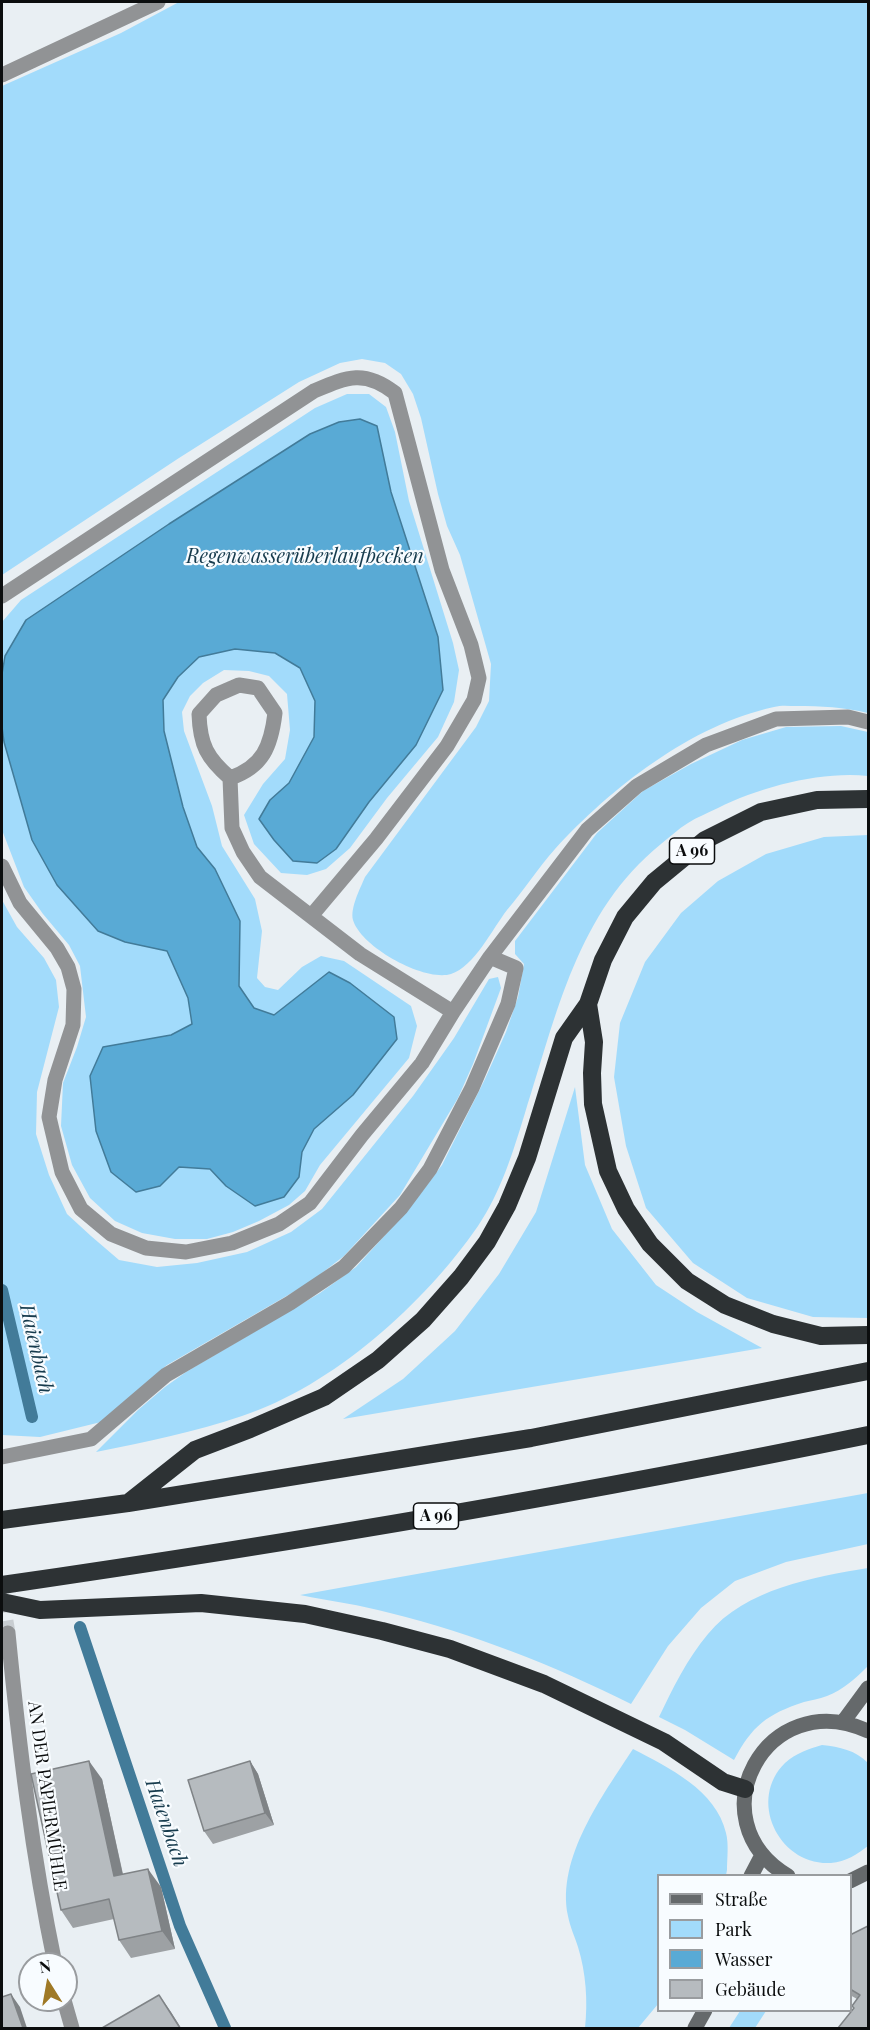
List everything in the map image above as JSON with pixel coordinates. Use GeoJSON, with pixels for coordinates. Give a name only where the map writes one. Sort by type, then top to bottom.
{"type":"FeatureCollection","features":[{"type":"Feature","properties":{"kind":"highway","name":"A 96"},"geometry":{"type":"LineString","coordinates":[[128,1503],[195,1450],[324,1397],[378,1360],[423,1320],[467,1269],[487,1242],[507,1206],[527,1158],[564,1038],[588,1004],[603,960],[626,917],[654,882],[705,840],[761,812],[817,800],[868,799]]}},
{"type":"Feature","properties":{"kind":"highway"},"geometry":{"type":"LineString","coordinates":[[588,1004],[594,1042],[592,1104],[608,1171],[626,1209],[650,1244],[687,1281],[725,1305],[773,1324],[821,1336],[868,1335]]}},
{"type":"Feature","properties":{"kind":"highway"},"geometry":{"type":"LineString","coordinates":[[2,1521],[531,1438],[868,1371]]}},
{"type":"Feature","properties":{"kind":"highway","name":"A 96"},"geometry":{"type":"LineString","coordinates":[[2,1585],[177,1560],[563,1494],[868,1435]]}},
{"type":"Feature","properties":{"kind":"highway"},"geometry":{"type":"LineString","coordinates":[[2,1602],[40,1610],[201,1604],[305,1614],[382,1631],[450,1649],[544,1684],[664,1743],[723,1782],[745,1789]]}},
{"type":"Feature","properties":{"kind":"main road"},"geometry":{"type":"LineString","coordinates":[[843,1722],[868,1688]]}},
{"type":"Feature","properties":{"kind":"main road"},"geometry":{"type":"LineString","coordinates":[[787,1874],[762,1855],[751,1835],[745,1817],[745,1789],[755,1762],[773,1740],[798,1725],[819,1721],[843,1722],[868,1731]]}},
{"type":"Feature","properties":{"kind":"main road"},"geometry":{"type":"LineString","coordinates":[[752,1874],[762,1855]]}},
{"type":"Feature","properties":{"kind":"main road"},"geometry":{"type":"LineString","coordinates":[[852,1880],[868,1872]]}},
{"type":"Feature","properties":{"kind":"main road"},"geometry":{"type":"LineString","coordinates":[[695,2028],[704,2012]]}},
{"type":"Feature","properties":{"kind":"street"},"geometry":{"type":"LineString","coordinates":[[2,75],[158,2]]}},
{"type":"Feature","properties":{"kind":"street"},"geometry":{"type":"LineString","coordinates":[[2,596],[314,391],[345,378],[367,377],[382,383],[395,393],[442,570],[471,645],[479,678],[474,700],[447,746],[376,839],[312,915]]}},
{"type":"Feature","properties":{"kind":"street"},"geometry":{"type":"LineString","coordinates":[[230,778],[245,773],[261,758],[272,737],[275,713],[258,688],[239,685],[216,695],[199,714],[200,733],[212,762],[230,778],[232,828],[243,852],[260,877],[360,954],[453,1012]]}},
{"type":"Feature","properties":{"kind":"street"},"geometry":{"type":"LineString","coordinates":[[2,866],[20,903],[57,948],[68,967],[74,989],[73,1025],[55,1080],[50,1117],[62,1172],[81,1209],[111,1234],[146,1248],[186,1252],[232,1243],[279,1224],[310,1203],[362,1135],[422,1063],[490,957],[587,830],[637,786],[706,745],[776,719],[848,717],[868,722]]}},
{"type":"Feature","properties":{"kind":"street"},"geometry":{"type":"LineString","coordinates":[[2,1456],[91,1439],[166,1375],[290,1303],[344,1267],[401,1208],[430,1169],[472,1088],[508,1004],[516,968],[490,957]]}},
{"type":"Feature","properties":{"kind":"street","name":"AN DER PAPIERMÜHLE"},"geometry":{"type":"LineString","coordinates":[[8,1633],[22,1770],[39,1888],[52,1952]]}},
{"type":"Feature","properties":{"kind":"street"},"geometry":{"type":"LineString","coordinates":[[67,2012],[72,2028]]}},
{"type":"Feature","properties":{"kind":"green space"},"geometry":{"type":"Polygon","coordinates":[[[179,2],[868,2],[868,713],[832,707],[777,706],[713,728],[654,762],[627,782],[577,826],[543,864],[475,955],[467,964],[451,974],[425,973],[395,960],[368,941],[358,930],[352,915],[365,877],[476,727],[489,701],[491,664],[460,555],[447,526],[421,418],[413,394],[401,374],[385,363],[362,359],[340,363],[299,382],[2,575],[2,86],[121,33],[179,2]]]}},
{"type":"Feature","properties":{"kind":"green space","name":"Regenwasserüberlaufbecken"},"geometry":{"type":"Polygon","coordinates":[[[347,394],[369,394],[386,407],[395,432],[409,501],[453,643],[459,670],[454,702],[438,737],[387,798],[350,848],[326,869],[307,875],[281,873],[254,844],[244,815],[263,784],[285,759],[290,730],[287,694],[269,676],[249,671],[224,670],[203,683],[190,696],[182,712],[184,731],[212,806],[222,846],[255,899],[262,931],[257,978],[265,987],[278,990],[302,967],[321,956],[344,961],[411,1006],[417,1026],[409,1058],[320,1165],[305,1191],[289,1205],[233,1232],[207,1239],[175,1239],[142,1233],[115,1221],[90,1198],[72,1165],[61,1126],[63,1083],[86,1017],[80,966],[69,945],[24,887],[2,830],[2,622],[21,600],[315,408],[347,394]]]}},
{"type":"Feature","properties":{"kind":"green space"},"geometry":{"type":"Polygon","coordinates":[[[841,726],[868,732],[868,776],[831,776],[791,782],[753,793],[699,817],[661,844],[632,871],[609,901],[589,933],[560,1002],[500,1186],[478,1226],[456,1255],[404,1312],[342,1363],[310,1385],[276,1402],[206,1427],[96,1452],[138,1410],[186,1372],[320,1293],[356,1267],[408,1210],[442,1165],[506,1032],[518,997],[524,964],[515,954],[515,941],[597,833],[643,791],[691,764],[742,740],[786,727],[841,726]]]}},
{"type":"Feature","properties":{"kind":"green space"},"geometry":{"type":"Polygon","coordinates":[[[868,835],[868,1318],[813,1317],[747,1298],[693,1263],[646,1208],[626,1146],[614,1077],[620,1023],[645,962],[681,913],[718,881],[766,854],[824,837],[868,835]]]}},
{"type":"Feature","properties":{"kind":"green space"},"geometry":{"type":"Polygon","coordinates":[[[2,900],[17,927],[44,958],[56,980],[59,1007],[37,1092],[36,1134],[49,1175],[67,1214],[119,1260],[157,1267],[197,1263],[247,1252],[291,1232],[322,1209],[413,1096],[454,1038],[489,979],[498,977],[501,988],[458,1098],[400,1195],[344,1256],[309,1283],[167,1365],[101,1422],[40,1437],[2,1435],[2,900]]]}},
{"type":"Feature","properties":{"kind":"green space"},"geometry":{"type":"Polygon","coordinates":[[[575,1087],[585,1165],[612,1229],[656,1285],[697,1312],[762,1348],[343,1419],[403,1379],[455,1331],[499,1274],[536,1212],[575,1087]]]}},
{"type":"Feature","properties":{"kind":"green space"},"geometry":{"type":"Polygon","coordinates":[[[868,1493],[868,1544],[786,1562],[735,1581],[701,1608],[668,1646],[631,1704],[572,1676],[483,1641],[379,1610],[300,1595],[868,1493]]]}},
{"type":"Feature","properties":{"kind":"green space"},"geometry":{"type":"Polygon","coordinates":[[[868,1568],[868,1666],[844,1687],[827,1696],[804,1702],[770,1717],[747,1738],[734,1760],[659,1717],[693,1653],[723,1619],[741,1606],[803,1581],[868,1568]]]}},
{"type":"Feature","properties":{"kind":"green space"},"geometry":{"type":"Polygon","coordinates":[[[822,1745],[847,1750],[868,1763],[868,1846],[855,1855],[831,1863],[813,1861],[797,1854],[774,1828],[769,1812],[769,1795],[774,1778],[785,1763],[798,1754],[822,1745]]]}},
{"type":"Feature","properties":{"kind":"green space"},"geometry":{"type":"Polygon","coordinates":[[[633,1749],[676,1773],[702,1793],[721,1818],[728,1847],[726,1874],[657,1874],[657,2005],[638,2028],[585,2028],[585,1977],[568,1916],[566,1894],[575,1850],[608,1786],[633,1749]]]}},
{"type":"Feature","properties":{"kind":"green space"},"geometry":{"type":"Polygon","coordinates":[[[739,2012],[765,2012],[755,2028],[729,2028],[739,2012]]]}},
{"type":"Feature","properties":{"kind":"water","name":"Regenwasserüberlaufbecken"},"geometry":{"type":"Polygon","coordinates":[[[360,419],[377,426],[391,492],[438,637],[443,690],[416,745],[369,802],[336,849],[317,863],[293,861],[259,819],[270,800],[289,783],[314,737],[315,701],[300,668],[275,653],[235,649],[199,657],[178,677],[163,700],[164,731],[183,807],[197,847],[215,869],[240,921],[239,986],[254,1008],[274,1015],[329,972],[350,983],[394,1017],[397,1039],[353,1095],[314,1129],[302,1152],[299,1177],[284,1197],[255,1206],[226,1186],[210,1169],[179,1167],[160,1186],[136,1192],[111,1172],[96,1131],[90,1076],[103,1047],[171,1035],[192,1024],[188,998],[167,951],[125,942],[98,931],[57,885],[32,840],[4,742],[2,674],[5,656],[26,620],[169,524],[310,434],[339,422],[360,419]]]}},
{"type":"Feature","properties":{"kind":"building"},"geometry":{"type":"Polygon","coordinates":[[[89,1761],[114,1876],[148,1869],[162,1931],[119,1940],[109,1899],[61,1910],[31,1774],[89,1761]]]}},
{"type":"Feature","properties":{"kind":"building"},"geometry":{"type":"Polygon","coordinates":[[[250,1761],[265,1813],[204,1831],[188,1780],[250,1761]]]}},
{"type":"Feature","properties":{"kind":"building"},"geometry":{"type":"Polygon","coordinates":[[[868,1926],[868,2028],[838,2028],[852,2012],[854,2008],[852,2006],[860,1995],[852,1990],[852,1934],[868,1926]]]}},
{"type":"Feature","properties":{"kind":"building"},"geometry":{"type":"Polygon","coordinates":[[[11,1994],[23,2028],[2,2028],[2,1997],[11,1994]]]}},
{"type":"Feature","properties":{"kind":"building"},"geometry":{"type":"Polygon","coordinates":[[[159,1995],[180,2028],[102,2028],[159,1995]]]}},
{"type":"Feature","properties":{"kind":"waterway","name":"Haienbach"},"geometry":{"type":"LineString","coordinates":[[2,1290],[32,1417]]}},
{"type":"Feature","properties":{"kind":"waterway","name":"Haienbach"},"geometry":{"type":"LineString","coordinates":[[80,1627],[180,1926],[225,2028]]}},
{"type":"Feature","properties":{"kind":"tunnel"},"geometry":{"type":"LineString","coordinates":[[2,1598],[8,1633]]}}]}
